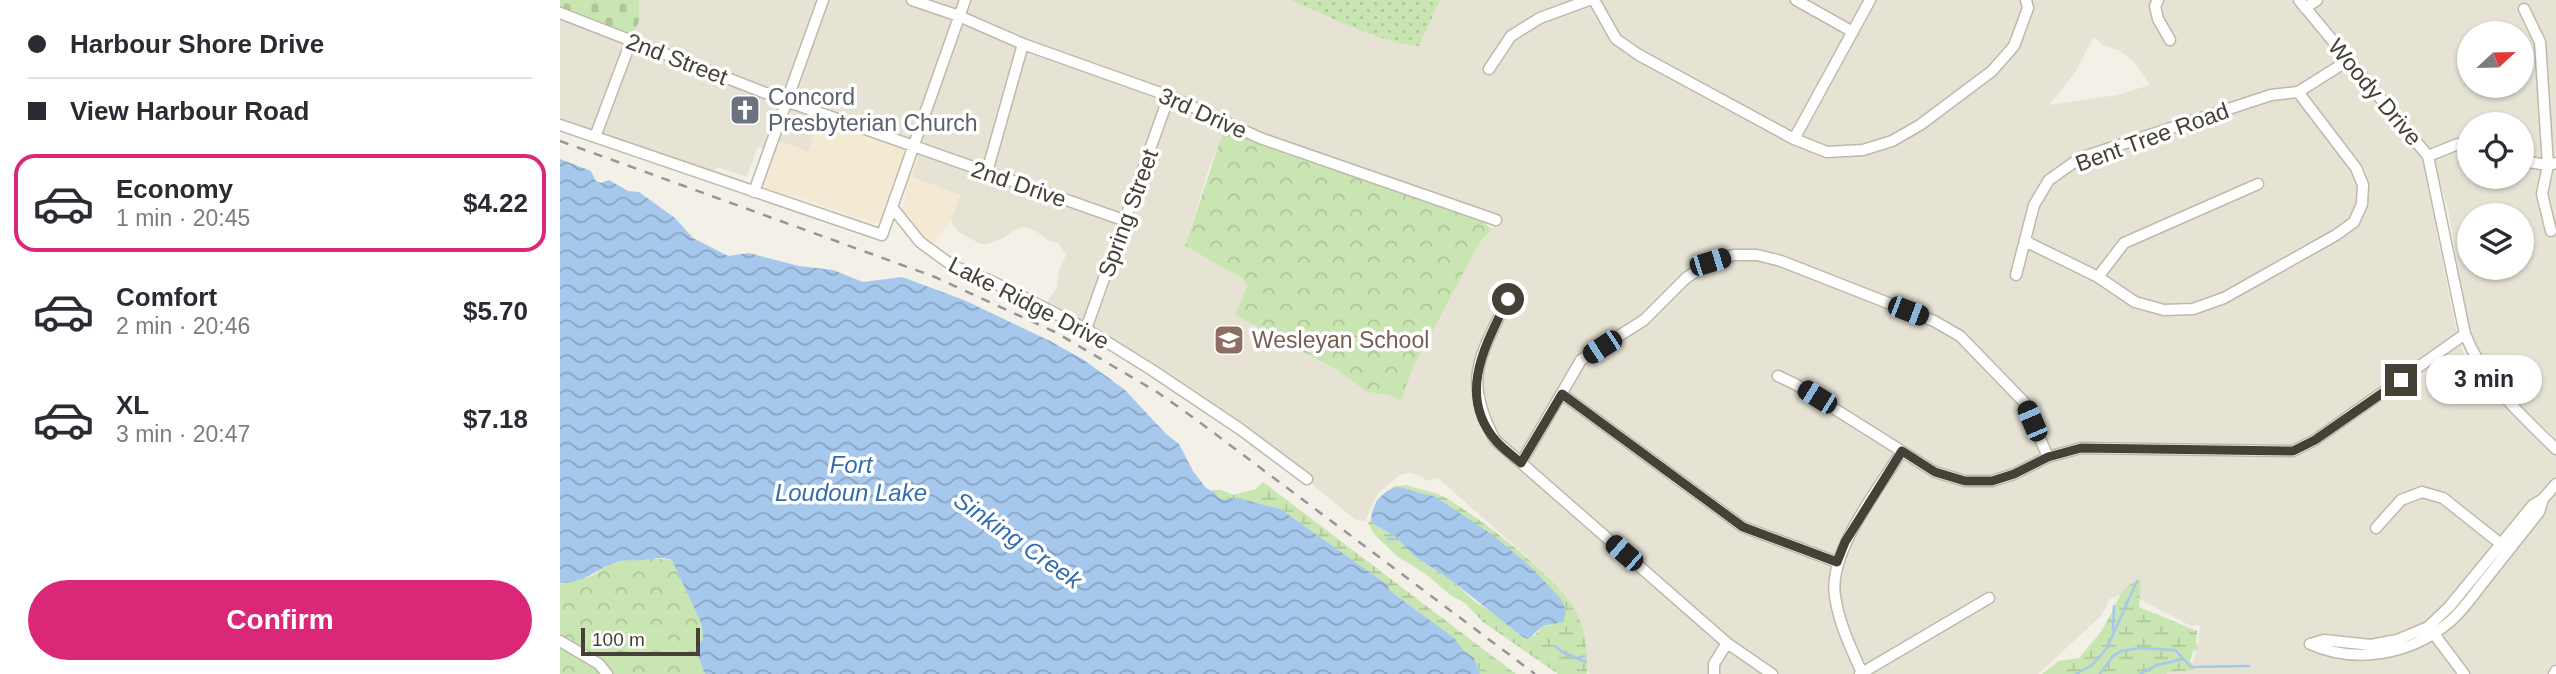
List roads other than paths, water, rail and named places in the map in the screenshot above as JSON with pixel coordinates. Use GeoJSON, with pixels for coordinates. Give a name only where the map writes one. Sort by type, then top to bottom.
{"type":"FeatureCollection","features":[{"type":"Feature","properties":{"kind":"street"},"geometry":{"type":"LineString","coordinates":[[754,191],[823,0]]}},
{"type":"Feature","properties":{"kind":"street","name":"3rd Drive"},"geometry":{"type":"LineString","coordinates":[[912,0],[959,16],[1023,44],[1169,96],[1260,138],[1496,220]]}},
{"type":"Feature","properties":{"kind":"street"},"geometry":{"type":"LineString","coordinates":[[560,125],[882,235],[965,0]]}},
{"type":"Feature","properties":{"kind":"street"},"geometry":{"type":"LineString","coordinates":[[1489,69],[1511,36],[1540,18],[1591,0],[1616,39],[1639,55],[1794,139],[1827,152],[1863,150],[1892,141],[1920,125],[1992,71],[2014,46],[2028,8],[2026,0]]}},
{"type":"Feature","properties":{"kind":"street"},"geometry":{"type":"LineString","coordinates":[[1796,0],[1853,32]]}},
{"type":"Feature","properties":{"kind":"street"},"geometry":{"type":"LineString","coordinates":[[1794,139],[1870,0]]}},
{"type":"Feature","properties":{"kind":"street"},"geometry":{"type":"LineString","coordinates":[[2158,0],[2155,6],[2158,19],[2170,40]]}},
{"type":"Feature","properties":{"kind":"street"},"geometry":{"type":"LineString","coordinates":[[2302,4],[2318,0]]}},
{"type":"Feature","properties":{"kind":"street","name":"Woody Drive"},"geometry":{"type":"LineString","coordinates":[[2302,4],[2428,156],[2465,334],[2474,358],[2503,397],[2556,449]]}},
{"type":"Feature","properties":{"kind":"street"},"geometry":{"type":"LineString","coordinates":[[2524,9],[2540,42],[2552,164],[2542,194],[2551,231]]}},
{"type":"Feature","properties":{"kind":"street","name":"2nd Street"},"geometry":{"type":"LineString","coordinates":[[560,13],[786,101],[913,146]]}},
{"type":"Feature","properties":{"kind":"street"},"geometry":{"type":"LineString","coordinates":[[595,137],[631,41]]}},
{"type":"Feature","properties":{"kind":"street"},"geometry":{"type":"LineString","coordinates":[[988,172],[1023,44]]}},
{"type":"Feature","properties":{"kind":"street","name":"Bent Tree Road"},"geometry":{"type":"LineString","coordinates":[[2016,275],[2034,205],[2049,180],[2080,158],[2271,95],[2298,92],[2349,60]]}},
{"type":"Feature","properties":{"kind":"street"},"geometry":{"type":"LineString","coordinates":[[2025,241],[2098,277],[2135,302],[2164,310],[2193,309],[2224,298],[2336,235],[2354,222],[2362,204],[2363,185],[2356,168],[2298,92]]}},
{"type":"Feature","properties":{"kind":"street","name":"Spring Street"},"geometry":{"type":"LineString","coordinates":[[1086,329],[1169,96]]}},
{"type":"Feature","properties":{"kind":"street"},"geometry":{"type":"LineString","coordinates":[[2428,156],[2457,144]]}},
{"type":"Feature","properties":{"kind":"street","name":"2nd Drive"},"geometry":{"type":"LineString","coordinates":[[913,146],[1126,221]]}},
{"type":"Feature","properties":{"kind":"street"},"geometry":{"type":"LineString","coordinates":[[2534,162],[2552,164]]}},
{"type":"Feature","properties":{"kind":"street"},"geometry":{"type":"LineString","coordinates":[[2098,277],[2123,243],[2258,184]]}},
{"type":"Feature","properties":{"kind":"street","name":"Lake Ridge Drive"},"geometry":{"type":"LineString","coordinates":[[892,207],[920,242],[953,266],[991,281],[1086,329],[1241,429],[1307,479]]}},
{"type":"Feature","properties":{"kind":"street"},"geometry":{"type":"LineString","coordinates":[[1521,463],[1581,360],[1644,320],[1686,278],[1710,262],[1734,255],[1757,255],[1780,261],[1934,321],[1960,336],[2024,402],[2048,457]]}},
{"type":"Feature","properties":{"kind":"street"},"geometry":{"type":"LineString","coordinates":[[1508,299],[1480,357],[1476,377],[1482,416],[1495,440],[1727,643],[1772,674]]}},
{"type":"Feature","properties":{"kind":"street"},"geometry":{"type":"LineString","coordinates":[[1778,376],[1796,384],[1935,472],[1965,481],[1992,481],[2014,474],[2048,457],[2081,448],[2293,451],[2315,440],[2465,334]]}},
{"type":"Feature","properties":{"kind":"street"},"geometry":{"type":"LineString","coordinates":[[1562,394],[1743,527],[1837,562]]}},
{"type":"Feature","properties":{"kind":"street"},"geometry":{"type":"LineString","coordinates":[[1902,451],[1845,542],[1837,562],[1835,594],[1844,634],[1861,674],[1989,598]]}},
{"type":"Feature","properties":{"kind":"street"},"geometry":{"type":"LineString","coordinates":[[2431,630],[2371,646],[2325,640],[2310,644],[2349,656],[2378,654],[2410,645],[2431,630],[2449,607],[2539,512],[2543,499],[2556,484]]}},
{"type":"Feature","properties":{"kind":"street"},"geometry":{"type":"LineString","coordinates":[[2376,528],[2401,500],[2422,492],[2444,498],[2505,547]]}},
{"type":"Feature","properties":{"kind":"street"},"geometry":{"type":"LineString","coordinates":[[2431,630],[2464,674]]}},
{"type":"Feature","properties":{"kind":"street"},"geometry":{"type":"LineString","coordinates":[[560,641],[599,664],[607,674]]}},
{"type":"Feature","properties":{"kind":"street"},"geometry":{"type":"LineString","coordinates":[[1714,674],[1714,664],[1727,643]]}},
{"type":"Feature","properties":{"kind":"water","name":"Fort Loudoun Lake"},"geometry":{"type":"Polygon","coordinates":[[[560,159],[591,171],[596,181],[601,183],[609,180],[628,191],[639,192],[675,218],[693,238],[728,256],[749,253],[799,266],[833,270],[863,282],[902,277],[964,300],[1084,360],[1125,390],[1166,434],[1179,444],[1193,471],[1206,488],[1226,500],[1238,498],[1280,509],[1388,585],[1389,590],[1454,638],[1464,651],[1474,658],[1480,674],[705,674],[697,653],[703,639],[702,625],[672,560],[658,558],[620,561],[577,581],[560,583],[560,159]]]}},
{"type":"Feature","properties":{"kind":"water"},"geometry":{"type":"Polygon","coordinates":[[[1397,487],[1434,496],[1494,536],[1531,567],[1561,599],[1566,611],[1563,622],[1543,626],[1528,639],[1523,637],[1452,581],[1413,555],[1395,536],[1375,525],[1371,520],[1377,500],[1397,487]]]}},
{"type":"Feature","properties":{"kind":"waterway"},"geometry":{"type":"LineString","coordinates":[[1388,539],[1398,539]]}},
{"type":"Feature","properties":{"kind":"waterway"},"geometry":{"type":"LineString","coordinates":[[2076,674],[2092,665],[2107,648],[2137,581]]}},
{"type":"Feature","properties":{"kind":"waterway"},"geometry":{"type":"LineString","coordinates":[[2113,630],[2114,606]]}},
{"type":"Feature","properties":{"kind":"waterway"},"geometry":{"type":"LineString","coordinates":[[1555,646],[1562,652],[1586,662]]}},
{"type":"Feature","properties":{"kind":"waterway"},"geometry":{"type":"LineString","coordinates":[[2100,674],[2113,656],[2121,651],[2139,648],[2175,650],[2191,667],[2249,666]]}},
{"type":"Feature","properties":{"kind":"waterway"},"geometry":{"type":"LineString","coordinates":[[1577,658],[1585,656]]}},
{"type":"Feature","properties":{"kind":"waterway"},"geometry":{"type":"LineString","coordinates":[[2140,674],[2157,665],[2183,659]]}},
{"type":"Feature","properties":{"kind":"railway"},"geometry":{"type":"LineString","coordinates":[[560,141],[935,277],[1055,332],[1157,392],[1194,418],[1535,674]]}},
{"type":"Feature","properties":{"kind":"place","name":"Concord Presbyterian Church"},"geometry":{"type":"Point","coordinates":[745,110]}},
{"type":"Feature","properties":{"kind":"place","name":"Wesleyan School"},"geometry":{"type":"Point","coordinates":[1229,340]}},
{"type":"Feature","properties":{"kind":"water label","name":"Sinking Creek"},"geometry":{"type":"Point","coordinates":[1018,540]}}]}
